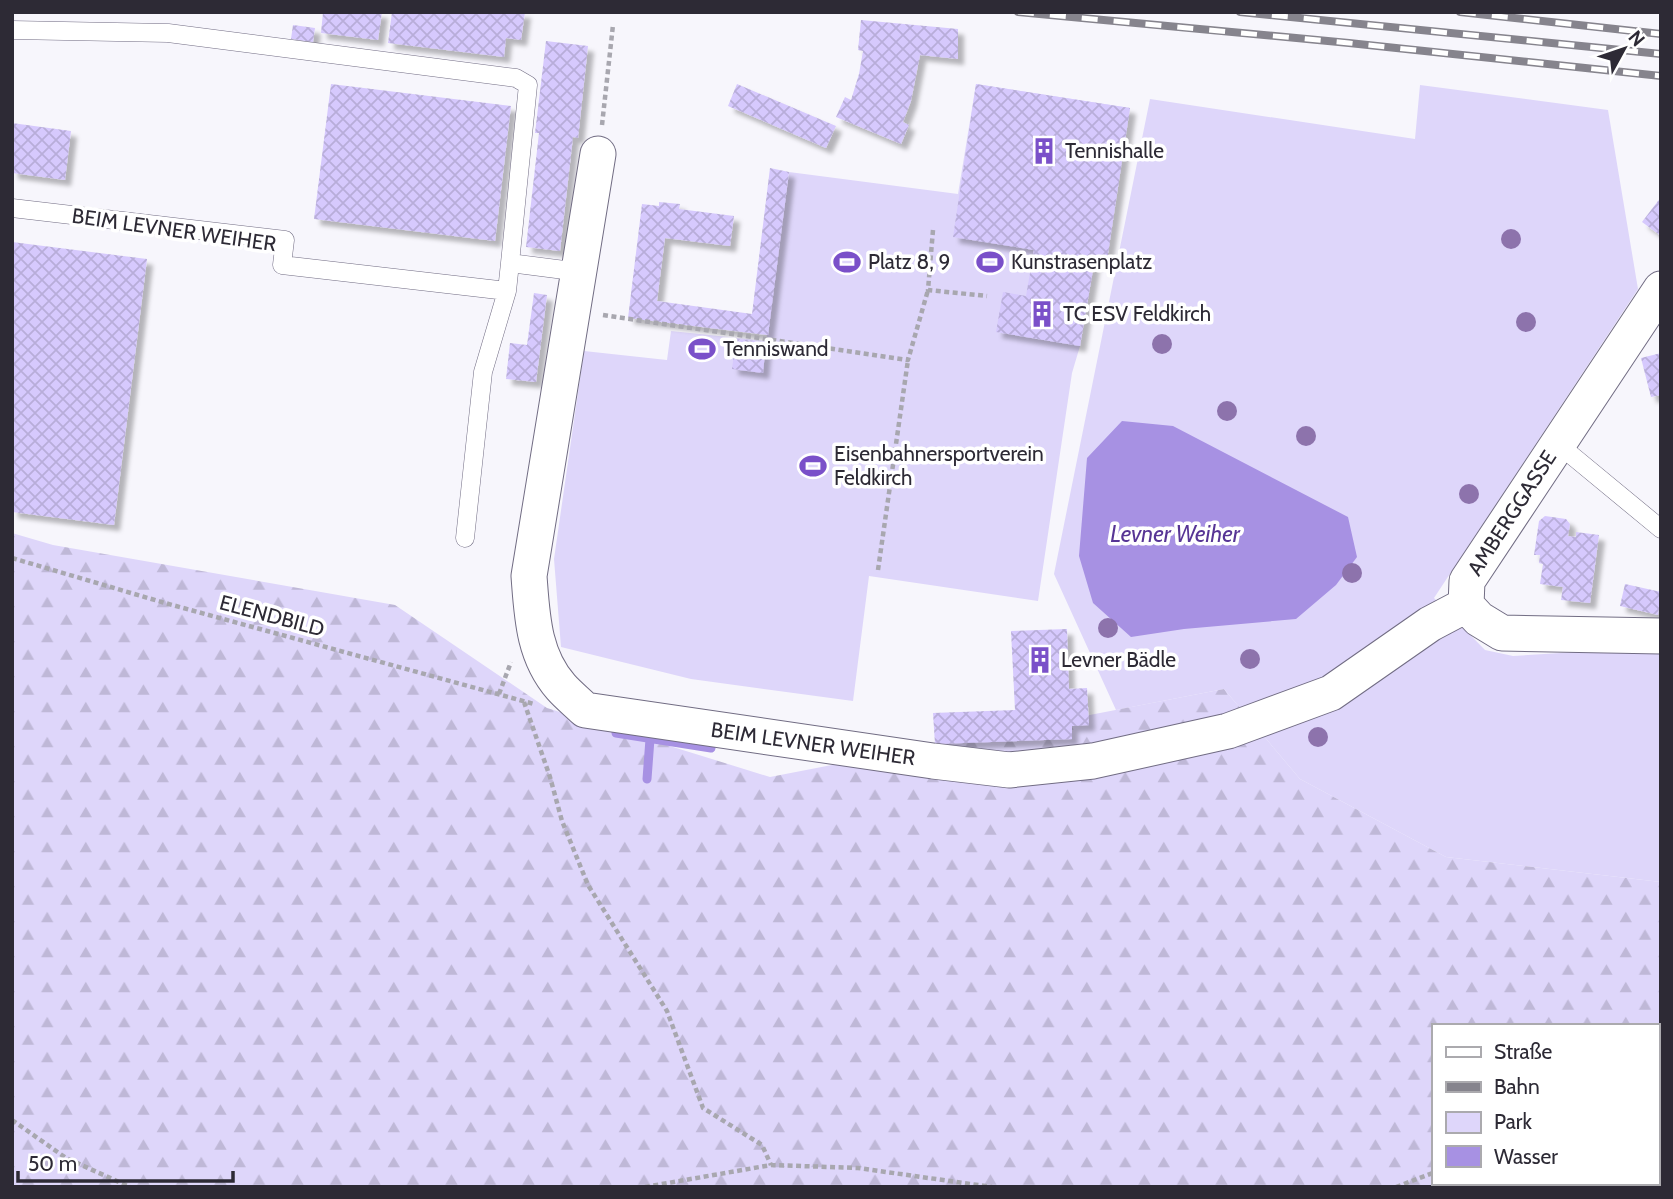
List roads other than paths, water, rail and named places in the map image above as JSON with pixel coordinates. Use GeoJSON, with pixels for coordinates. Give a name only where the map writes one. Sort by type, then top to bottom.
{"type":"FeatureCollection","features":[{"type":"Feature","properties":{"kind":"street","name":"BEIM LEVNER WEIHER"},"geometry":{"type":"LineString","coordinates":[[598,154],[529,576],[533,629],[543,659],[560,686],[586,710],[892,756],[1009,770],[1093,761],[1228,732],[1331,693],[1430,624],[1466,605]]}},
{"type":"Feature","properties":{"kind":"street","name":"AMBERGGASSE"},"geometry":{"type":"LineString","coordinates":[[1661,289],[1467,581],[1466,605],[1479,619],[1502,633],[1661,636]]}},
{"type":"Feature","properties":{"kind":"lane"},"geometry":{"type":"LineString","coordinates":[[12,30],[168,33],[516,78],[528,85],[507,291],[483,372],[465,538]]}},
{"type":"Feature","properties":{"kind":"lane","name":"BEIM LEVNER WEIHER"},"geometry":{"type":"LineString","coordinates":[[12,208],[285,240],[282,265],[507,291]]}},
{"type":"Feature","properties":{"kind":"lane"},"geometry":{"type":"LineString","coordinates":[[510,263],[580,272]]}},
{"type":"Feature","properties":{"kind":"lane"},"geometry":{"type":"LineString","coordinates":[[1558,444],[1661,528]]}},
{"type":"Feature","properties":{"kind":"water","name":"Levner Weiher"},"geometry":{"type":"Polygon","coordinates":[[[1122,421],[1173,426],[1348,517],[1357,557],[1336,585],[1296,619],[1184,629],[1131,637],[1093,603],[1079,556],[1087,458],[1122,421]]]}},
{"type":"Feature","properties":{"kind":"waterway"},"geometry":{"type":"LineString","coordinates":[[616,733],[711,748]]}},
{"type":"Feature","properties":{"kind":"waterway"},"geometry":{"type":"LineString","coordinates":[[647,779],[650,739]]}},
{"type":"Feature","properties":{"kind":"railway"},"geometry":{"type":"LineString","coordinates":[[1018,12],[1661,76]]}},
{"type":"Feature","properties":{"kind":"railway"},"geometry":{"type":"LineString","coordinates":[[1240,12],[1661,54]]}},
{"type":"Feature","properties":{"kind":"railway"},"geometry":{"type":"LineString","coordinates":[[1460,12],[1661,34]]}},
{"type":"Feature","properties":{"kind":"place","name":"Tennishalle"},"geometry":{"type":"Point","coordinates":[1044,151]}},
{"type":"Feature","properties":{"kind":"place","name":"Platz 8, 9"},"geometry":{"type":"Point","coordinates":[847,262]}},
{"type":"Feature","properties":{"kind":"place","name":"Kunstrasenplatz"},"geometry":{"type":"Point","coordinates":[990,262]}},
{"type":"Feature","properties":{"kind":"place","name":"TC ESV Feldkirch"},"geometry":{"type":"Point","coordinates":[1042,314]}},
{"type":"Feature","properties":{"kind":"place","name":"Tenniswand"},"geometry":{"type":"Point","coordinates":[702,349]}},
{"type":"Feature","properties":{"kind":"place","name":"Eisenbahnersportverein Feldkirch"},"geometry":{"type":"Point","coordinates":[813,466]}},
{"type":"Feature","properties":{"kind":"place","name":"Levner Bädle"},"geometry":{"type":"Point","coordinates":[1040,660]}}]}
